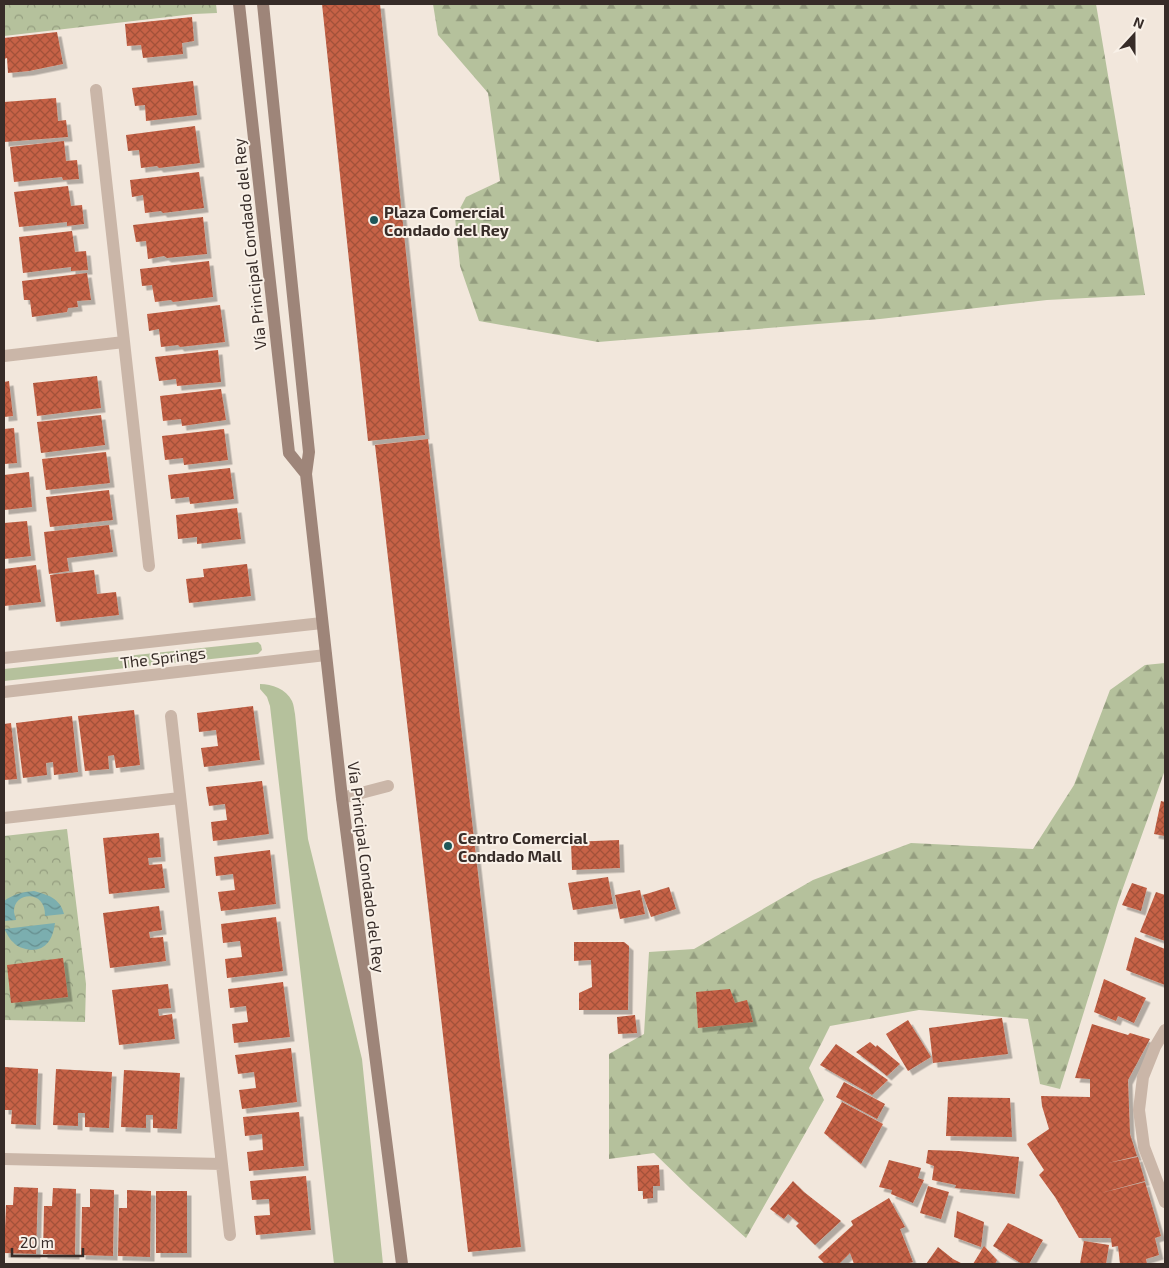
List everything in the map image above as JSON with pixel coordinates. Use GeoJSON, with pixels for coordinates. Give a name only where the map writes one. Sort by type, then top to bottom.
{"type":"FeatureCollection","features":[{"type":"Feature","properties":{"kind":"street","name":"Vía Principal Condado del Rey"},"geometry":{"type":"LineString","coordinates":[[239,4],[289,454],[306,474]]}},
{"type":"Feature","properties":{"kind":"street","name":"Vía Principal Condado del Rey"},"geometry":{"type":"LineString","coordinates":[[262,4],[309,452],[306,474],[322,623],[342,798],[402,1264]]}},
{"type":"Feature","properties":{"kind":"street"},"geometry":{"type":"LineString","coordinates":[[96,90],[149,566]]}},
{"type":"Feature","properties":{"kind":"street"},"geometry":{"type":"LineString","coordinates":[[4,356],[124,342]]}},
{"type":"Feature","properties":{"kind":"street","name":"The Springs"},"geometry":{"type":"LineString","coordinates":[[4,658],[322,623]]}},
{"type":"Feature","properties":{"kind":"street","name":"The Springs"},"geometry":{"type":"LineString","coordinates":[[4,692],[326,655]]}},
{"type":"Feature","properties":{"kind":"street"},"geometry":{"type":"LineString","coordinates":[[171,716],[230,1235]]}},
{"type":"Feature","properties":{"kind":"street"},"geometry":{"type":"LineString","coordinates":[[342,798],[388,786]]}},
{"type":"Feature","properties":{"kind":"street"},"geometry":{"type":"LineString","coordinates":[[4,818],[180,798]]}},
{"type":"Feature","properties":{"kind":"street"},"geometry":{"type":"LineString","coordinates":[[1165,1030],[1155,1047],[1143,1076],[1139,1110],[1144,1147],[1165,1202]]}},
{"type":"Feature","properties":{"kind":"street"},"geometry":{"type":"LineString","coordinates":[[4,1160],[222,1164]]}},
{"type":"Feature","properties":{"kind":"green space"},"geometry":{"type":"Polygon","coordinates":[[[4,4],[216,4],[217,13],[4,36],[4,4]]]}},
{"type":"Feature","properties":{"kind":"green space"},"geometry":{"type":"Polygon","coordinates":[[[433,4],[1096,4],[1145,295],[1047,300],[880,319],[598,342],[479,321],[460,266],[455,218],[466,197],[500,181],[488,93],[438,35],[433,4]]]}},
{"type":"Feature","properties":{"kind":"green space"},"geometry":{"type":"Polygon","coordinates":[[[258,642],[262,650],[258,654],[4,681],[4,669],[258,642]]]}},
{"type":"Feature","properties":{"kind":"green space"},"geometry":{"type":"Polygon","coordinates":[[[1165,663],[1165,770],[1118,902],[1060,1089],[1040,1084],[1028,1019],[919,1010],[830,1026],[809,1068],[824,1100],[746,1238],[654,1153],[609,1159],[609,1054],[644,1034],[649,952],[694,949],[813,880],[911,843],[1033,849],[1074,785],[1110,690],[1145,665],[1165,663]]]}},
{"type":"Feature","properties":{"kind":"green space"},"geometry":{"type":"Polygon","coordinates":[[[260,684],[274,686],[282,690],[294,706],[308,839],[362,1059],[383,1264],[334,1264],[270,706],[267,697],[260,689],[260,684]]]}},
{"type":"Feature","properties":{"kind":"green space"},"geometry":{"type":"Polygon","coordinates":[[[67,829],[86,984],[85,1022],[4,1020],[4,836],[67,829]]]}},
{"type":"Feature","properties":{"kind":"water"},"geometry":{"type":"Polygon","coordinates":[[[34,891],[49,896],[60,904],[64,914],[45,916],[44,907],[40,901],[29,896],[19,900],[15,905],[16,920],[4,921],[4,901],[18,894],[34,891]]]}},
{"type":"Feature","properties":{"kind":"water"},"geometry":{"type":"Polygon","coordinates":[[[55,923],[53,934],[48,942],[41,948],[31,950],[17,945],[10,939],[4,929],[55,923]]]}},
{"type":"Feature","properties":{"kind":"building","name":"Plaza Comercial Condado del Rey"},"geometry":{"type":"Polygon","coordinates":[[[322,4],[380,4],[425,435],[368,441],[322,4]]]}},
{"type":"Feature","properties":{"kind":"building"},"geometry":{"type":"Polygon","coordinates":[[[192,17],[194,41],[182,43],[183,54],[143,58],[141,45],[127,46],[125,24],[192,17]]]}},
{"type":"Feature","properties":{"kind":"building"},"geometry":{"type":"Polygon","coordinates":[[[57,32],[63,64],[8,73],[7,58],[4,59],[4,38],[57,32]]]}},
{"type":"Feature","properties":{"kind":"building"},"geometry":{"type":"Polygon","coordinates":[[[193,81],[197,115],[146,121],[145,105],[135,106],[132,88],[193,81]]]}},
{"type":"Feature","properties":{"kind":"building"},"geometry":{"type":"Polygon","coordinates":[[[56,98],[58,121],[66,120],[68,137],[4,142],[4,102],[56,98]]]}},
{"type":"Feature","properties":{"kind":"building"},"geometry":{"type":"Polygon","coordinates":[[[195,126],[200,163],[159,168],[157,166],[141,168],[139,150],[128,151],[126,135],[195,126]]]}},
{"type":"Feature","properties":{"kind":"building"},"geometry":{"type":"Polygon","coordinates":[[[64,141],[66,161],[77,160],[79,179],[63,180],[62,177],[14,182],[10,147],[64,141]]]}},
{"type":"Feature","properties":{"kind":"building"},"geometry":{"type":"Polygon","coordinates":[[[199,172],[204,208],[163,213],[161,211],[145,213],[143,195],[132,197],[130,180],[199,172]]]}},
{"type":"Feature","properties":{"kind":"building"},"geometry":{"type":"Polygon","coordinates":[[[68,186],[71,206],[82,205],[84,224],[67,226],[67,222],[19,227],[14,192],[68,186]]]}},
{"type":"Feature","properties":{"kind":"building"},"geometry":{"type":"Polygon","coordinates":[[[203,217],[207,254],[167,258],[164,256],[148,259],[146,241],[136,242],[133,225],[203,217]]]}},
{"type":"Feature","properties":{"kind":"building"},"geometry":{"type":"Polygon","coordinates":[[[72,231],[75,252],[86,251],[88,270],[71,271],[71,267],[23,273],[19,237],[72,231]]]}},
{"type":"Feature","properties":{"kind":"building"},"geometry":{"type":"Polygon","coordinates":[[[209,261],[213,297],[173,302],[171,300],[155,302],[152,285],[142,286],[140,269],[209,261]]]}},
{"type":"Feature","properties":{"kind":"building"},"geometry":{"type":"Polygon","coordinates":[[[87,273],[91,300],[77,301],[78,307],[68,308],[67,312],[32,317],[30,300],[24,300],[22,281],[87,273]]]}},
{"type":"Feature","properties":{"kind":"building"},"geometry":{"type":"Polygon","coordinates":[[[220,305],[225,342],[161,347],[159,329],[149,331],[147,314],[220,305]]]}},
{"type":"Feature","properties":{"kind":"building"},"geometry":{"type":"Polygon","coordinates":[[[218,350],[221,382],[177,386],[176,379],[159,381],[155,357],[218,350]]]}},
{"type":"Feature","properties":{"kind":"building"},"geometry":{"type":"Polygon","coordinates":[[[97,376],[101,408],[37,416],[33,383],[97,376]]]}},
{"type":"Feature","properties":{"kind":"building"},"geometry":{"type":"Polygon","coordinates":[[[9,381],[13,416],[4,417],[4,382],[9,381]]]}},
{"type":"Feature","properties":{"kind":"building"},"geometry":{"type":"Polygon","coordinates":[[[221,389],[226,420],[182,426],[181,419],[163,421],[160,396],[221,389]]]}},
{"type":"Feature","properties":{"kind":"building"},"geometry":{"type":"Polygon","coordinates":[[[101,415],[105,445],[41,453],[37,422],[101,415]]]}},
{"type":"Feature","properties":{"kind":"building"},"geometry":{"type":"Polygon","coordinates":[[[14,428],[17,463],[4,464],[4,429],[14,428]]]}},
{"type":"Feature","properties":{"kind":"building"},"geometry":{"type":"Polygon","coordinates":[[[224,429],[228,460],[184,465],[183,458],[165,460],[162,436],[224,429]]]}},
{"type":"Feature","properties":{"kind":"building","name":"Centro Comercial Condado Mall"},"geometry":{"type":"Polygon","coordinates":[[[428,439],[521,1247],[468,1252],[375,445],[428,439]]]}},
{"type":"Feature","properties":{"kind":"building"},"geometry":{"type":"Polygon","coordinates":[[[106,452],[110,483],[46,490],[42,459],[106,452]]]}},
{"type":"Feature","properties":{"kind":"building"},"geometry":{"type":"Polygon","coordinates":[[[230,468],[234,499],[190,504],[189,497],[171,499],[168,475],[230,468]]]}},
{"type":"Feature","properties":{"kind":"building"},"geometry":{"type":"Polygon","coordinates":[[[29,472],[32,507],[4,510],[4,475],[29,472]]]}},
{"type":"Feature","properties":{"kind":"building"},"geometry":{"type":"Polygon","coordinates":[[[109,490],[113,520],[50,527],[46,497],[109,490]]]}},
{"type":"Feature","properties":{"kind":"building"},"geometry":{"type":"Polygon","coordinates":[[[237,508],[241,539],[197,544],[197,537],[178,539],[176,515],[237,508]]]}},
{"type":"Feature","properties":{"kind":"building"},"geometry":{"type":"Polygon","coordinates":[[[27,521],[31,556],[4,559],[4,523],[27,521]]]}},
{"type":"Feature","properties":{"kind":"building"},"geometry":{"type":"Polygon","coordinates":[[[109,525],[113,552],[67,558],[69,571],[49,574],[44,532],[109,525]]]}},
{"type":"Feature","properties":{"kind":"building"},"geometry":{"type":"Polygon","coordinates":[[[247,564],[251,596],[189,603],[186,579],[204,577],[203,569],[247,564]]]}},
{"type":"Feature","properties":{"kind":"building"},"geometry":{"type":"Polygon","coordinates":[[[36,565],[41,602],[4,606],[4,569],[36,565]]]}},
{"type":"Feature","properties":{"kind":"building"},"geometry":{"type":"Polygon","coordinates":[[[94,570],[97,594],[116,592],[119,615],[56,622],[50,575],[94,570]]]}},
{"type":"Feature","properties":{"kind":"building"},"geometry":{"type":"Polygon","coordinates":[[[253,706],[260,760],[204,767],[201,748],[218,746],[216,730],[199,732],[197,713],[253,706]]]}},
{"type":"Feature","properties":{"kind":"building"},"geometry":{"type":"Polygon","coordinates":[[[134,710],[140,765],[116,768],[114,755],[108,756],[109,769],[85,771],[78,716],[134,710]]]}},
{"type":"Feature","properties":{"kind":"building"},"geometry":{"type":"Polygon","coordinates":[[[72,716],[78,772],[54,775],[53,762],[46,763],[47,775],[23,778],[16,723],[72,716]]]}},
{"type":"Feature","properties":{"kind":"building"},"geometry":{"type":"Polygon","coordinates":[[[11,723],[17,779],[4,780],[4,724],[11,723]]]}},
{"type":"Feature","properties":{"kind":"building"},"geometry":{"type":"Polygon","coordinates":[[[262,781],[269,834],[213,841],[211,822],[227,820],[225,804],[209,806],[206,787],[262,781]]]}},
{"type":"Feature","properties":{"kind":"building"},"geometry":{"type":"Polygon","coordinates":[[[1161,801],[1165,802],[1165,836],[1154,834],[1161,801]]]}},
{"type":"Feature","properties":{"kind":"building"},"geometry":{"type":"Polygon","coordinates":[[[159,833],[161,857],[148,858],[149,865],[162,864],[165,888],[109,894],[103,838],[159,833]]]}},
{"type":"Feature","properties":{"kind":"building"},"geometry":{"type":"Polygon","coordinates":[[[619,840],[620,868],[572,870],[571,842],[619,840]]]}},
{"type":"Feature","properties":{"kind":"building"},"geometry":{"type":"Polygon","coordinates":[[[270,850],[276,904],[221,911],[218,892],[235,890],[233,874],[216,876],[214,857],[270,850]]]}},
{"type":"Feature","properties":{"kind":"building"},"geometry":{"type":"Polygon","coordinates":[[[608,877],[613,904],[573,910],[568,883],[608,877]]]}},
{"type":"Feature","properties":{"kind":"building"},"geometry":{"type":"Polygon","coordinates":[[[1132,883],[1147,888],[1141,911],[1122,905],[1132,883]]]}},
{"type":"Feature","properties":{"kind":"building"},"geometry":{"type":"Polygon","coordinates":[[[669,887],[676,909],[651,917],[643,895],[669,887]]]}},
{"type":"Feature","properties":{"kind":"building"},"geometry":{"type":"Polygon","coordinates":[[[640,890],[645,914],[620,919],[615,895],[640,890]]]}},
{"type":"Feature","properties":{"kind":"building"},"geometry":{"type":"Polygon","coordinates":[[[1156,892],[1165,895],[1165,941],[1140,932],[1156,892]]]}},
{"type":"Feature","properties":{"kind":"building"},"geometry":{"type":"Polygon","coordinates":[[[159,906],[162,930],[149,932],[150,938],[163,937],[166,961],[110,968],[103,913],[159,906]]]}},
{"type":"Feature","properties":{"kind":"building"},"geometry":{"type":"Polygon","coordinates":[[[276,917],[283,971],[227,978],[225,959],[242,957],[240,941],[223,943],[221,924],[276,917]]]}},
{"type":"Feature","properties":{"kind":"building"},"geometry":{"type":"Polygon","coordinates":[[[1135,937],[1165,949],[1165,985],[1126,970],[1135,937]]]}},
{"type":"Feature","properties":{"kind":"building"},"geometry":{"type":"Polygon","coordinates":[[[574,942],[624,942],[629,946],[628,1010],[579,1010],[579,993],[592,987],[591,960],[574,961],[574,942]]]}},
{"type":"Feature","properties":{"kind":"building"},"geometry":{"type":"Polygon","coordinates":[[[63,958],[68,997],[11,1003],[7,965],[63,958]]]}},
{"type":"Feature","properties":{"kind":"building"},"geometry":{"type":"Polygon","coordinates":[[[1104,979],[1146,998],[1134,1023],[1118,1016],[1116,1021],[1094,1012],[1104,979]]]}},
{"type":"Feature","properties":{"kind":"building"},"geometry":{"type":"Polygon","coordinates":[[[283,982],[290,1037],[234,1043],[232,1024],[248,1022],[246,1006],[230,1008],[228,989],[283,982]]]}},
{"type":"Feature","properties":{"kind":"building"},"geometry":{"type":"Polygon","coordinates":[[[168,984],[171,1008],[158,1009],[159,1016],[172,1014],[175,1039],[119,1045],[112,990],[168,984]]]}},
{"type":"Feature","properties":{"kind":"building"},"geometry":{"type":"Polygon","coordinates":[[[730,989],[735,1003],[747,1000],[753,1022],[698,1028],[696,992],[730,989]]]}},
{"type":"Feature","properties":{"kind":"building"},"geometry":{"type":"Polygon","coordinates":[[[635,1015],[637,1033],[618,1034],[617,1017],[635,1015]]]}},
{"type":"Feature","properties":{"kind":"building"},"geometry":{"type":"Polygon","coordinates":[[[1002,1018],[1008,1054],[933,1063],[929,1028],[1002,1018]]]}},
{"type":"Feature","properties":{"kind":"building"},"geometry":{"type":"Polygon","coordinates":[[[908,1020],[931,1057],[908,1071],[886,1034],[908,1020]]]}},
{"type":"Feature","properties":{"kind":"building"},"geometry":{"type":"Polygon","coordinates":[[[1092,1024],[1128,1035],[1130,1033],[1150,1039],[1128,1080],[1130,1134],[1137,1156],[1108,1163],[1138,1157],[1145,1181],[1101,1193],[1145,1182],[1161,1236],[1155,1238],[1159,1255],[1146,1259],[1147,1264],[1120,1264],[1118,1246],[1112,1247],[1111,1238],[1079,1238],[1055,1197],[1039,1175],[1044,1170],[1027,1144],[1049,1129],[1041,1096],[1090,1097],[1090,1079],[1075,1078],[1092,1024]]]}},
{"type":"Feature","properties":{"kind":"building"},"geometry":{"type":"Polygon","coordinates":[[[870,1042],[876,1047],[877,1045],[900,1064],[887,1076],[856,1052],[870,1042]]]}},
{"type":"Feature","properties":{"kind":"building"},"geometry":{"type":"Polygon","coordinates":[[[836,1044],[888,1080],[872,1095],[820,1065],[836,1044]]]}},
{"type":"Feature","properties":{"kind":"building"},"geometry":{"type":"Polygon","coordinates":[[[291,1048],[297,1102],[242,1109],[239,1090],[256,1088],[254,1072],[238,1074],[235,1055],[291,1048]]]}},
{"type":"Feature","properties":{"kind":"building"},"geometry":{"type":"Polygon","coordinates":[[[4,1067],[38,1069],[36,1125],[11,1124],[12,1110],[4,1110],[4,1067]]]}},
{"type":"Feature","properties":{"kind":"building"},"geometry":{"type":"Polygon","coordinates":[[[56,1069],[112,1072],[109,1128],[85,1127],[85,1113],[78,1113],[78,1126],[53,1125],[56,1069]]]}},
{"type":"Feature","properties":{"kind":"building"},"geometry":{"type":"Polygon","coordinates":[[[124,1070],[180,1073],[177,1129],[153,1128],[153,1115],[146,1115],[146,1128],[121,1127],[124,1070]]]}},
{"type":"Feature","properties":{"kind":"building"},"geometry":{"type":"Polygon","coordinates":[[[844,1082],[885,1104],[877,1119],[836,1097],[844,1082]]]}},
{"type":"Feature","properties":{"kind":"building"},"geometry":{"type":"Polygon","coordinates":[[[948,1097],[1010,1098],[1012,1137],[946,1136],[948,1097]]]}},
{"type":"Feature","properties":{"kind":"building"},"geometry":{"type":"Polygon","coordinates":[[[842,1102],[883,1124],[861,1164],[824,1133],[842,1102]]]}},
{"type":"Feature","properties":{"kind":"building"},"geometry":{"type":"Polygon","coordinates":[[[299,1112],[304,1166],[249,1171],[247,1152],[263,1150],[262,1134],[245,1136],[243,1117],[299,1112]]]}},
{"type":"Feature","properties":{"kind":"building"},"geometry":{"type":"Polygon","coordinates":[[[928,1150],[1019,1157],[1015,1194],[955,1188],[956,1185],[932,1180],[934,1166],[926,1163],[928,1150]]]}},
{"type":"Feature","properties":{"kind":"building"},"geometry":{"type":"Polygon","coordinates":[[[889,1160],[921,1168],[918,1178],[924,1180],[913,1203],[891,1194],[892,1190],[879,1187],[889,1160]]]}},
{"type":"Feature","properties":{"kind":"building"},"geometry":{"type":"Polygon","coordinates":[[[659,1165],[660,1186],[653,1186],[653,1198],[643,1199],[643,1191],[638,1191],[637,1166],[659,1165]]]}},
{"type":"Feature","properties":{"kind":"building"},"geometry":{"type":"Polygon","coordinates":[[[306,1176],[311,1230],[256,1235],[254,1216],[270,1215],[269,1199],[252,1200],[250,1181],[306,1176]]]}},
{"type":"Feature","properties":{"kind":"building"},"geometry":{"type":"Polygon","coordinates":[[[793,1181],[841,1221],[815,1245],[796,1226],[799,1223],[788,1214],[784,1219],[770,1209],[793,1181]]]}},
{"type":"Feature","properties":{"kind":"building"},"geometry":{"type":"Polygon","coordinates":[[[928,1186],[949,1192],[941,1219],[920,1213],[928,1186]]]}},
{"type":"Feature","properties":{"kind":"building"},"geometry":{"type":"Polygon","coordinates":[[[14,1187],[38,1188],[36,1254],[4,1253],[6,1205],[13,1205],[14,1187]]]}},
{"type":"Feature","properties":{"kind":"building"},"geometry":{"type":"Polygon","coordinates":[[[53,1188],[76,1189],[75,1255],[43,1254],[44,1206],[52,1206],[53,1188]]]}},
{"type":"Feature","properties":{"kind":"building"},"geometry":{"type":"Polygon","coordinates":[[[90,1189],[114,1190],[113,1256],[81,1255],[82,1207],[90,1207],[90,1189]]]}},
{"type":"Feature","properties":{"kind":"building"},"geometry":{"type":"Polygon","coordinates":[[[127,1190],[151,1191],[150,1257],[118,1256],[119,1208],[127,1208],[127,1190]]]}},
{"type":"Feature","properties":{"kind":"building"},"geometry":{"type":"Polygon","coordinates":[[[156,1191],[187,1191],[187,1253],[156,1253],[156,1191]]]}},
{"type":"Feature","properties":{"kind":"building"},"geometry":{"type":"Polygon","coordinates":[[[889,1198],[905,1227],[900,1229],[913,1262],[906,1264],[854,1264],[850,1253],[839,1264],[825,1264],[818,1257],[853,1225],[851,1221],[889,1198]]]}},
{"type":"Feature","properties":{"kind":"building"},"geometry":{"type":"Polygon","coordinates":[[[957,1211],[984,1222],[981,1247],[954,1237],[957,1211]]]}},
{"type":"Feature","properties":{"kind":"building"},"geometry":{"type":"Polygon","coordinates":[[[1008,1223],[1043,1240],[1029,1264],[1022,1264],[993,1246],[1008,1223]]]}},
{"type":"Feature","properties":{"kind":"building"},"geometry":{"type":"Polygon","coordinates":[[[1084,1241],[1109,1245],[1106,1264],[1080,1264],[1084,1241]]]}},
{"type":"Feature","properties":{"kind":"building"},"geometry":{"type":"Polygon","coordinates":[[[984,1246],[997,1260],[995,1264],[973,1264],[984,1246]]]}},
{"type":"Feature","properties":{"kind":"building"},"geometry":{"type":"Polygon","coordinates":[[[938,1247],[953,1259],[963,1264],[926,1264],[938,1247]]]}},
{"type":"Feature","properties":{"kind":"place","name":"Plaza Comercial Condado del Rey"},"geometry":{"type":"Point","coordinates":[374,220]}},
{"type":"Feature","properties":{"kind":"place","name":"Centro Comercial Condado Mall"},"geometry":{"type":"Point","coordinates":[448,846]}}]}
